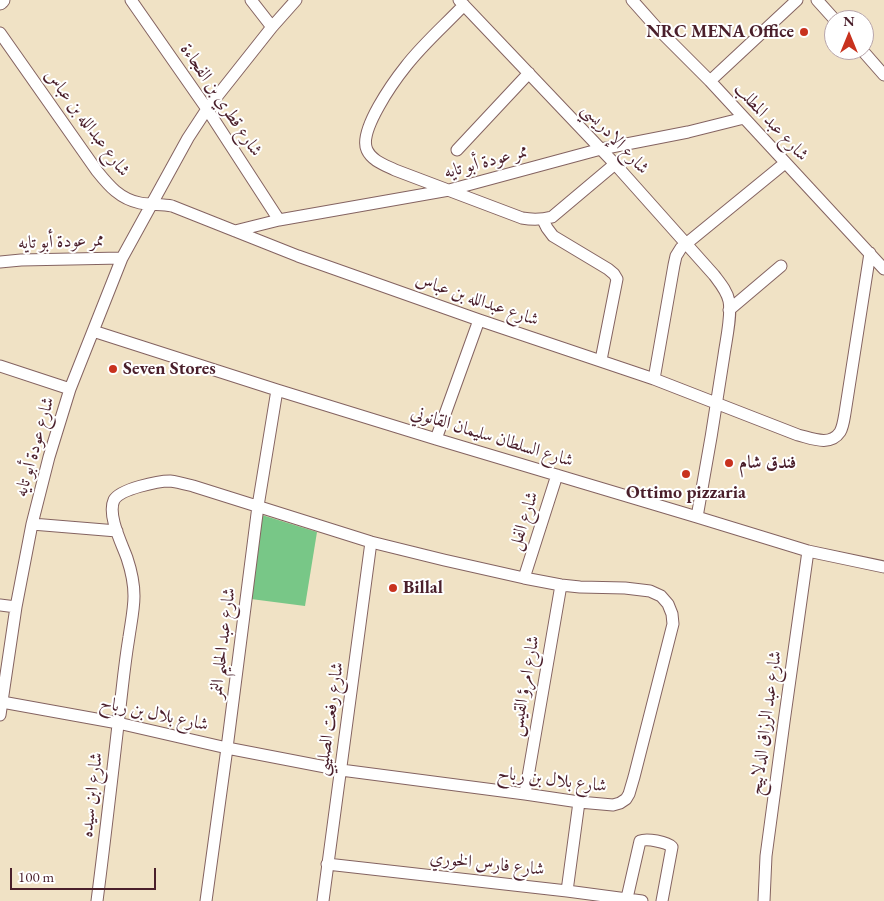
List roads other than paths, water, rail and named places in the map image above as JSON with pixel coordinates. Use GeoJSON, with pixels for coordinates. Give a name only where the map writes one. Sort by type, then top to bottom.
{"type":"FeatureCollection","features":[{"type":"Feature","properties":{"kind":"street","name":"شارع قطري بن الفجاءة"},"geometry":{"type":"LineString","coordinates":[[131,0],[207,109],[279,220]]}},
{"type":"Feature","properties":{"kind":"street"},"geometry":{"type":"LineString","coordinates":[[251,0],[272,26]]}},
{"type":"Feature","properties":{"kind":"street"},"geometry":{"type":"LineString","coordinates":[[152,204],[188,138],[207,109],[272,26],[296,0]]}},
{"type":"Feature","properties":{"kind":"street","name":"شارع عبد المطلب"},"geometry":{"type":"LineString","coordinates":[[632,0],[656,28],[710,80],[884,269]]}},
{"type":"Feature","properties":{"kind":"street"},"geometry":{"type":"LineString","coordinates":[[710,80],[797,0]]}},
{"type":"Feature","properties":{"kind":"street"},"geometry":{"type":"LineString","coordinates":[[817,0],[826,10]]}},
{"type":"Feature","properties":{"kind":"street"},"geometry":{"type":"LineString","coordinates":[[462,3],[406,66],[385,96],[366,136],[365,144],[372,157],[395,170],[522,218],[534,220],[544,220],[560,212],[615,164]]}},
{"type":"Feature","properties":{"kind":"street","name":"شارع الإدريسي"},"geometry":{"type":"LineString","coordinates":[[462,3],[615,164],[721,284],[729,302],[729,310],[717,403],[697,517]]}},
{"type":"Feature","properties":{"kind":"street","name":"شارع عبدالله بن عباس"},"geometry":{"type":"LineString","coordinates":[[0,33],[97,171],[115,192],[141,203],[172,206],[298,256],[479,320],[601,360],[798,435],[828,441],[834,438],[840,431],[845,413],[870,253]]}},
{"type":"Feature","properties":{"kind":"street"},"geometry":{"type":"LineString","coordinates":[[871,60],[884,75]]}},
{"type":"Feature","properties":{"kind":"street"},"geometry":{"type":"LineString","coordinates":[[458,150],[529,73]]}},
{"type":"Feature","properties":{"kind":"street","name":"ممر عودة أبو تايه"},"geometry":{"type":"LineString","coordinates":[[235,231],[279,220],[448,190],[601,149],[688,132],[744,118]]}},
{"type":"Feature","properties":{"kind":"street"},"geometry":{"type":"LineString","coordinates":[[654,379],[674,265],[680,248],[785,162]]}},
{"type":"Feature","properties":{"kind":"street","name":"شارع عودة أبو تايه"},"geometry":{"type":"LineString","coordinates":[[0,715],[16,607],[32,524],[49,457],[70,389],[122,258],[152,204]]}},
{"type":"Feature","properties":{"kind":"street"},"geometry":{"type":"LineString","coordinates":[[544,220],[553,236],[608,269],[617,279],[601,360]]}},
{"type":"Feature","properties":{"kind":"street","name":"ممر عودة أبو تايه"},"geometry":{"type":"LineString","coordinates":[[0,262],[122,258]]}},
{"type":"Feature","properties":{"kind":"street"},"geometry":{"type":"LineString","coordinates":[[729,310],[781,266]]}},
{"type":"Feature","properties":{"kind":"street"},"geometry":{"type":"LineString","coordinates":[[436,440],[479,320]]}},
{"type":"Feature","properties":{"kind":"street","name":"شارع السلطان سليمان القانوني"},"geometry":{"type":"LineString","coordinates":[[93,331],[436,440],[808,551],[884,567]]}},
{"type":"Feature","properties":{"kind":"street"},"geometry":{"type":"LineString","coordinates":[[0,366],[70,389]]}},
{"type":"Feature","properties":{"kind":"street","name":"شارع عبد الحليم النمر"},"geometry":{"type":"LineString","coordinates":[[206,901],[258,506],[277,390]]}},
{"type":"Feature","properties":{"kind":"street","name":"شارع الفل"},"geometry":{"type":"LineString","coordinates":[[524,578],[557,475]]}},
{"type":"Feature","properties":{"kind":"street","name":"شارع بلال بن رباح"},"geometry":{"type":"LineString","coordinates":[[2,702],[118,723],[227,748],[341,770],[613,805],[626,799],[629,794],[673,624],[668,604],[661,596],[650,591],[624,588],[561,585],[444,560],[371,542],[193,486],[170,481],[139,486],[121,493],[114,500],[112,513],[117,531]]}},
{"type":"Feature","properties":{"kind":"street"},"geometry":{"type":"LineString","coordinates":[[32,524],[117,531]]}},
{"type":"Feature","properties":{"kind":"street","name":"شارع ابن سيده"},"geometry":{"type":"LineString","coordinates":[[97,901],[134,606],[132,576],[117,531]]}},
{"type":"Feature","properties":{"kind":"street","name":"شارع رفعت الصليبي"},"geometry":{"type":"LineString","coordinates":[[322,901],[371,542]]}},
{"type":"Feature","properties":{"kind":"street","name":"شارع عبد الرزاق الدلابيح"},"geometry":{"type":"LineString","coordinates":[[764,901],[766,856],[808,551]]}},
{"type":"Feature","properties":{"kind":"street","name":"شارع امرؤ القيس"},"geometry":{"type":"LineString","coordinates":[[525,794],[561,585]]}},
{"type":"Feature","properties":{"kind":"street"},"geometry":{"type":"LineString","coordinates":[[0,605],[16,607]]}},
{"type":"Feature","properties":{"kind":"street"},"geometry":{"type":"LineString","coordinates":[[567,891],[579,802]]}},
{"type":"Feature","properties":{"kind":"street"},"geometry":{"type":"LineString","coordinates":[[627,898],[640,841],[646,839],[668,844],[672,847],[662,901]]}},
{"type":"Feature","properties":{"kind":"street","name":"شارع فارس الخوري"},"geometry":{"type":"LineString","coordinates":[[328,864],[642,901]]}},
{"type":"Feature","properties":{"kind":"place","name":"NRC MENA Office"},"geometry":{"type":"Point","coordinates":[804,32]}},
{"type":"Feature","properties":{"kind":"place","name":"Seven Stores"},"geometry":{"type":"Point","coordinates":[113,369]}},
{"type":"Feature","properties":{"kind":"place","name":"فندق شام"},"geometry":{"type":"Point","coordinates":[729,463]}},
{"type":"Feature","properties":{"kind":"place","name":"Ottimo pizzaria"},"geometry":{"type":"Point","coordinates":[686,474]}},
{"type":"Feature","properties":{"kind":"place","name":"Billal"},"geometry":{"type":"Point","coordinates":[393,588]}}]}
